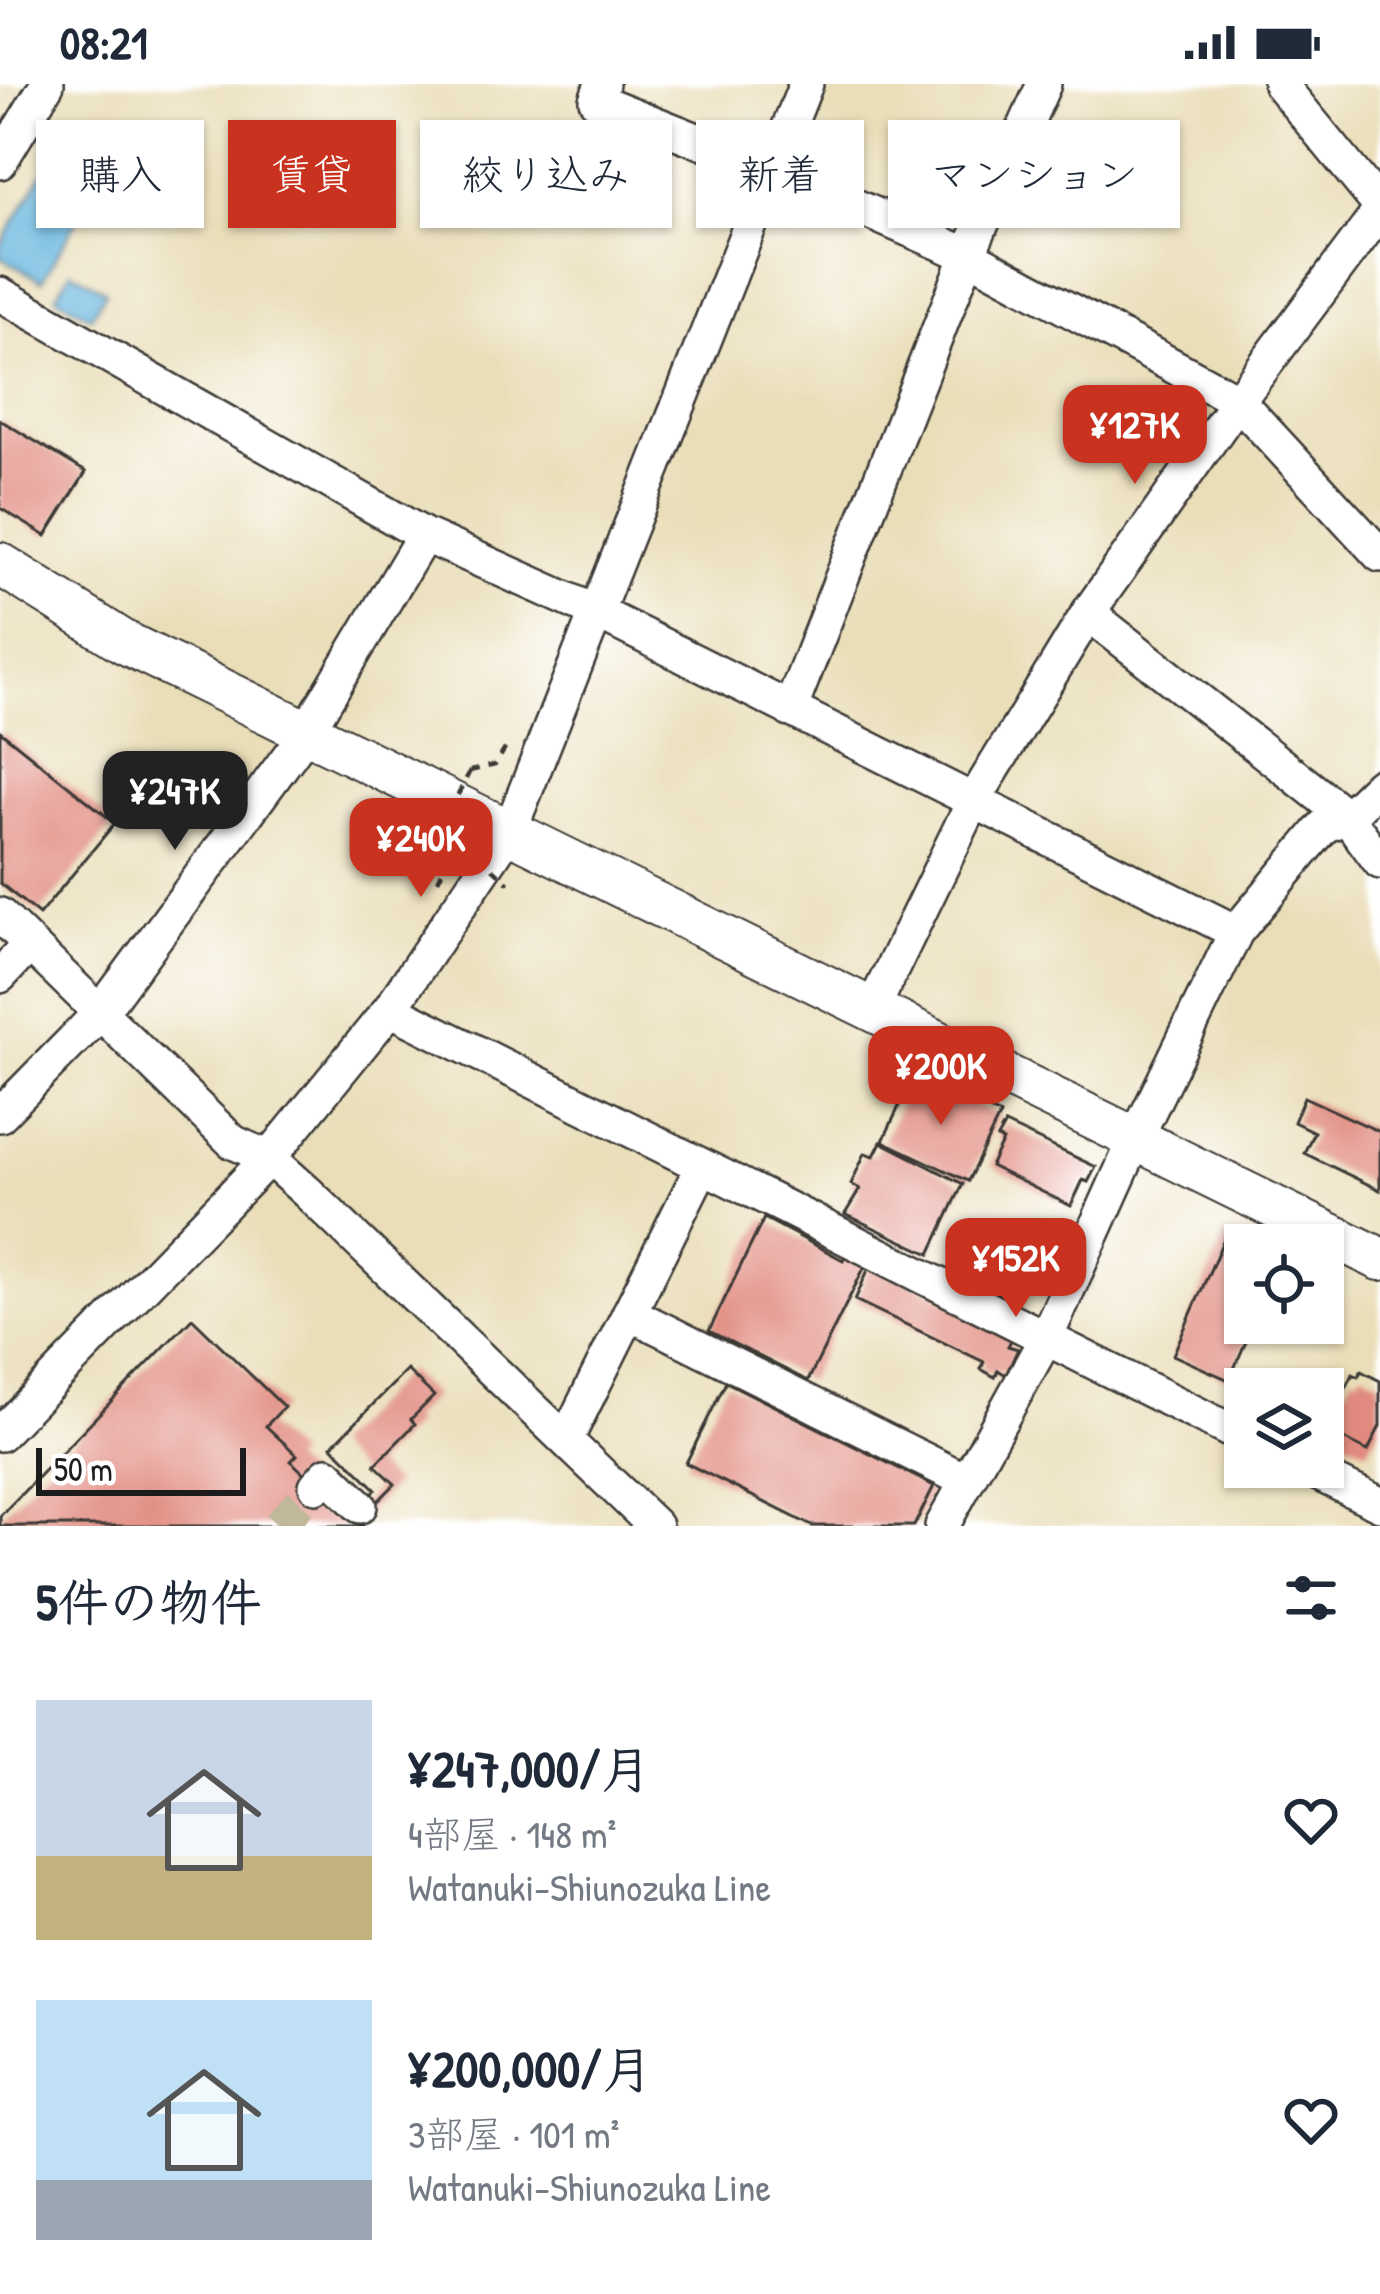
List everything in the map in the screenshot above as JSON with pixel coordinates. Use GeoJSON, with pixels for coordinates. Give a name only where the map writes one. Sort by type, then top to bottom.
{"type":"FeatureCollection","features":[{"type":"Feature","properties":{"kind":"main road"},"geometry":{"type":"LineString","coordinates":[[0,564],[124,641],[306,733],[1380,1258]]}},
{"type":"Feature","properties":{"kind":"street"},"geometry":{"type":"LineString","coordinates":[[0,162],[46,84]]}},
{"type":"Feature","properties":{"kind":"street"},"geometry":{"type":"LineString","coordinates":[[602,84],[596,100],[696,140]]}},
{"type":"Feature","properties":{"kind":"street"},"geometry":{"type":"LineString","coordinates":[[792,120],[806,84]]}},
{"type":"Feature","properties":{"kind":"street"},"geometry":{"type":"LineString","coordinates":[[790,710],[968,255],[1044,84]]}},
{"type":"Feature","properties":{"kind":"street"},"geometry":{"type":"LineString","coordinates":[[872,1010],[973,802],[1088,613],[1379,202],[1280,84]]}},
{"type":"Feature","properties":{"kind":"street"},"geometry":{"type":"LineString","coordinates":[[864,210],[968,255],[1238,400],[1380,555]]}},
{"type":"Feature","properties":{"kind":"street"},"geometry":{"type":"LineString","coordinates":[[0,1434],[269,1158],[391,1009],[510,830],[749,228]]}},
{"type":"Feature","properties":{"kind":"street"},"geometry":{"type":"LineString","coordinates":[[0,294],[424,535],[596,612],[1236,932]]}},
{"type":"Feature","properties":{"kind":"street"},"geometry":{"type":"LineString","coordinates":[[0,1115],[100,1013],[306,733],[424,535]]}},
{"type":"Feature","properties":{"kind":"street"},"geometry":{"type":"LineString","coordinates":[[1088,613],[1347,817],[1380,862]]}},
{"type":"Feature","properties":{"kind":"street"},"geometry":{"type":"LineString","coordinates":[[942,1526],[1045,1340],[1236,932],[1324,826],[1347,817],[1380,785]]}},
{"type":"Feature","properties":{"kind":"street"},"geometry":{"type":"LineString","coordinates":[[0,915],[233,1142],[269,1158],[655,1526]]}},
{"type":"Feature","properties":{"kind":"street"},"geometry":{"type":"LineString","coordinates":[[0,976],[30,944]]}},
{"type":"Feature","properties":{"kind":"street"},"geometry":{"type":"LineString","coordinates":[[391,1009],[1224,1428]]}},
{"type":"Feature","properties":{"kind":"street"},"geometry":{"type":"LineString","coordinates":[[566,1440],[702,1167]]}},
{"type":"Feature","properties":{"kind":"street"},"geometry":{"type":"LineString","coordinates":[[629,1313],[967,1481]]}},
{"type":"Feature","properties":{"kind":"street"},"geometry":{"type":"LineString","coordinates":[[316,1486],[327,1474],[369,1515]]}},
{"type":"Feature","properties":{"kind":"street"},"geometry":{"type":"LineString","coordinates":[[1341,1488],[1376,1508]]}},
{"type":"Feature","properties":{"kind":"path"},"geometry":{"type":"LineString","coordinates":[[435,885],[447,861],[443,824],[470,771],[495,765],[508,744]]}},
{"type":"Feature","properties":{"kind":"path"},"geometry":{"type":"LineString","coordinates":[[443,824],[509,883]]}},
{"type":"Feature","properties":{"kind":"water"},"geometry":{"type":"Polygon","coordinates":[[[36,184],[36,228],[73,228],[42,281],[0,257],[0,246],[36,184]]]}},
{"type":"Feature","properties":{"kind":"water"},"geometry":{"type":"Polygon","coordinates":[[[71,271],[106,291],[91,317],[56,297],[71,271]]]}},
{"type":"Feature","properties":{"kind":"building"},"geometry":{"type":"Polygon","coordinates":[[[0,420],[86,472],[46,536],[0,508],[0,420]]]}},
{"type":"Feature","properties":{"kind":"building"},"geometry":{"type":"Polygon","coordinates":[[[0,731],[115,823],[39,915],[0,883],[0,731]]]}},
{"type":"Feature","properties":{"kind":"building"},"geometry":{"type":"Polygon","coordinates":[[[913,1076],[1000,1115],[968,1181],[883,1141],[913,1076]]]}},
{"type":"Feature","properties":{"kind":"building"},"geometry":{"type":"Polygon","coordinates":[[[1304,1097],[1380,1132],[1380,1190],[1304,1153],[1314,1132],[1294,1122],[1304,1097]]]}},
{"type":"Feature","properties":{"kind":"building"},"geometry":{"type":"Polygon","coordinates":[[[1005,1124],[1096,1167],[1088,1182],[1083,1180],[1071,1206],[990,1166],[1003,1141],[997,1138],[1005,1124]]]}},
{"type":"Feature","properties":{"kind":"building"},"geometry":{"type":"Polygon","coordinates":[[[881,1142],[963,1184],[930,1254],[845,1214],[860,1189],[851,1184],[865,1153],[874,1156],[881,1142]]]}},
{"type":"Feature","properties":{"kind":"building"},"geometry":{"type":"Polygon","coordinates":[[[764,1218],[843,1260],[847,1251],[868,1260],[808,1381],[709,1331],[764,1218]]]}},
{"type":"Feature","properties":{"kind":"building"},"geometry":{"type":"Polygon","coordinates":[[[1224,1239],[1224,1344],[1245,1344],[1234,1368],[1224,1368],[1224,1378],[1173,1355],[1224,1239]]]}},
{"type":"Feature","properties":{"kind":"building"},"geometry":{"type":"Polygon","coordinates":[[[871,1263],[1015,1332],[1008,1346],[1018,1349],[1006,1375],[998,1370],[995,1377],[981,1369],[984,1362],[855,1300],[871,1263]]]}},
{"type":"Feature","properties":{"kind":"building"},"geometry":{"type":"Polygon","coordinates":[[[192,1318],[284,1407],[266,1426],[297,1455],[291,1461],[349,1517],[376,1489],[332,1446],[407,1370],[434,1396],[411,1419],[415,1424],[375,1465],[395,1484],[358,1521],[363,1526],[0,1526],[0,1516],[192,1318]]]}},
{"type":"Feature","properties":{"kind":"building"},"geometry":{"type":"Polygon","coordinates":[[[1361,1371],[1380,1381],[1380,1426],[1368,1451],[1344,1439],[1344,1392],[1353,1374],[1358,1377],[1361,1371]]]}},
{"type":"Feature","properties":{"kind":"building"},"geometry":{"type":"Polygon","coordinates":[[[726,1382],[934,1486],[914,1526],[812,1526],[686,1463],[726,1382]]]}},
{"type":"Feature","properties":{"kind":"tunnel"},"geometry":{"type":"LineString","coordinates":[[278,1526],[316,1486]]}}]}
